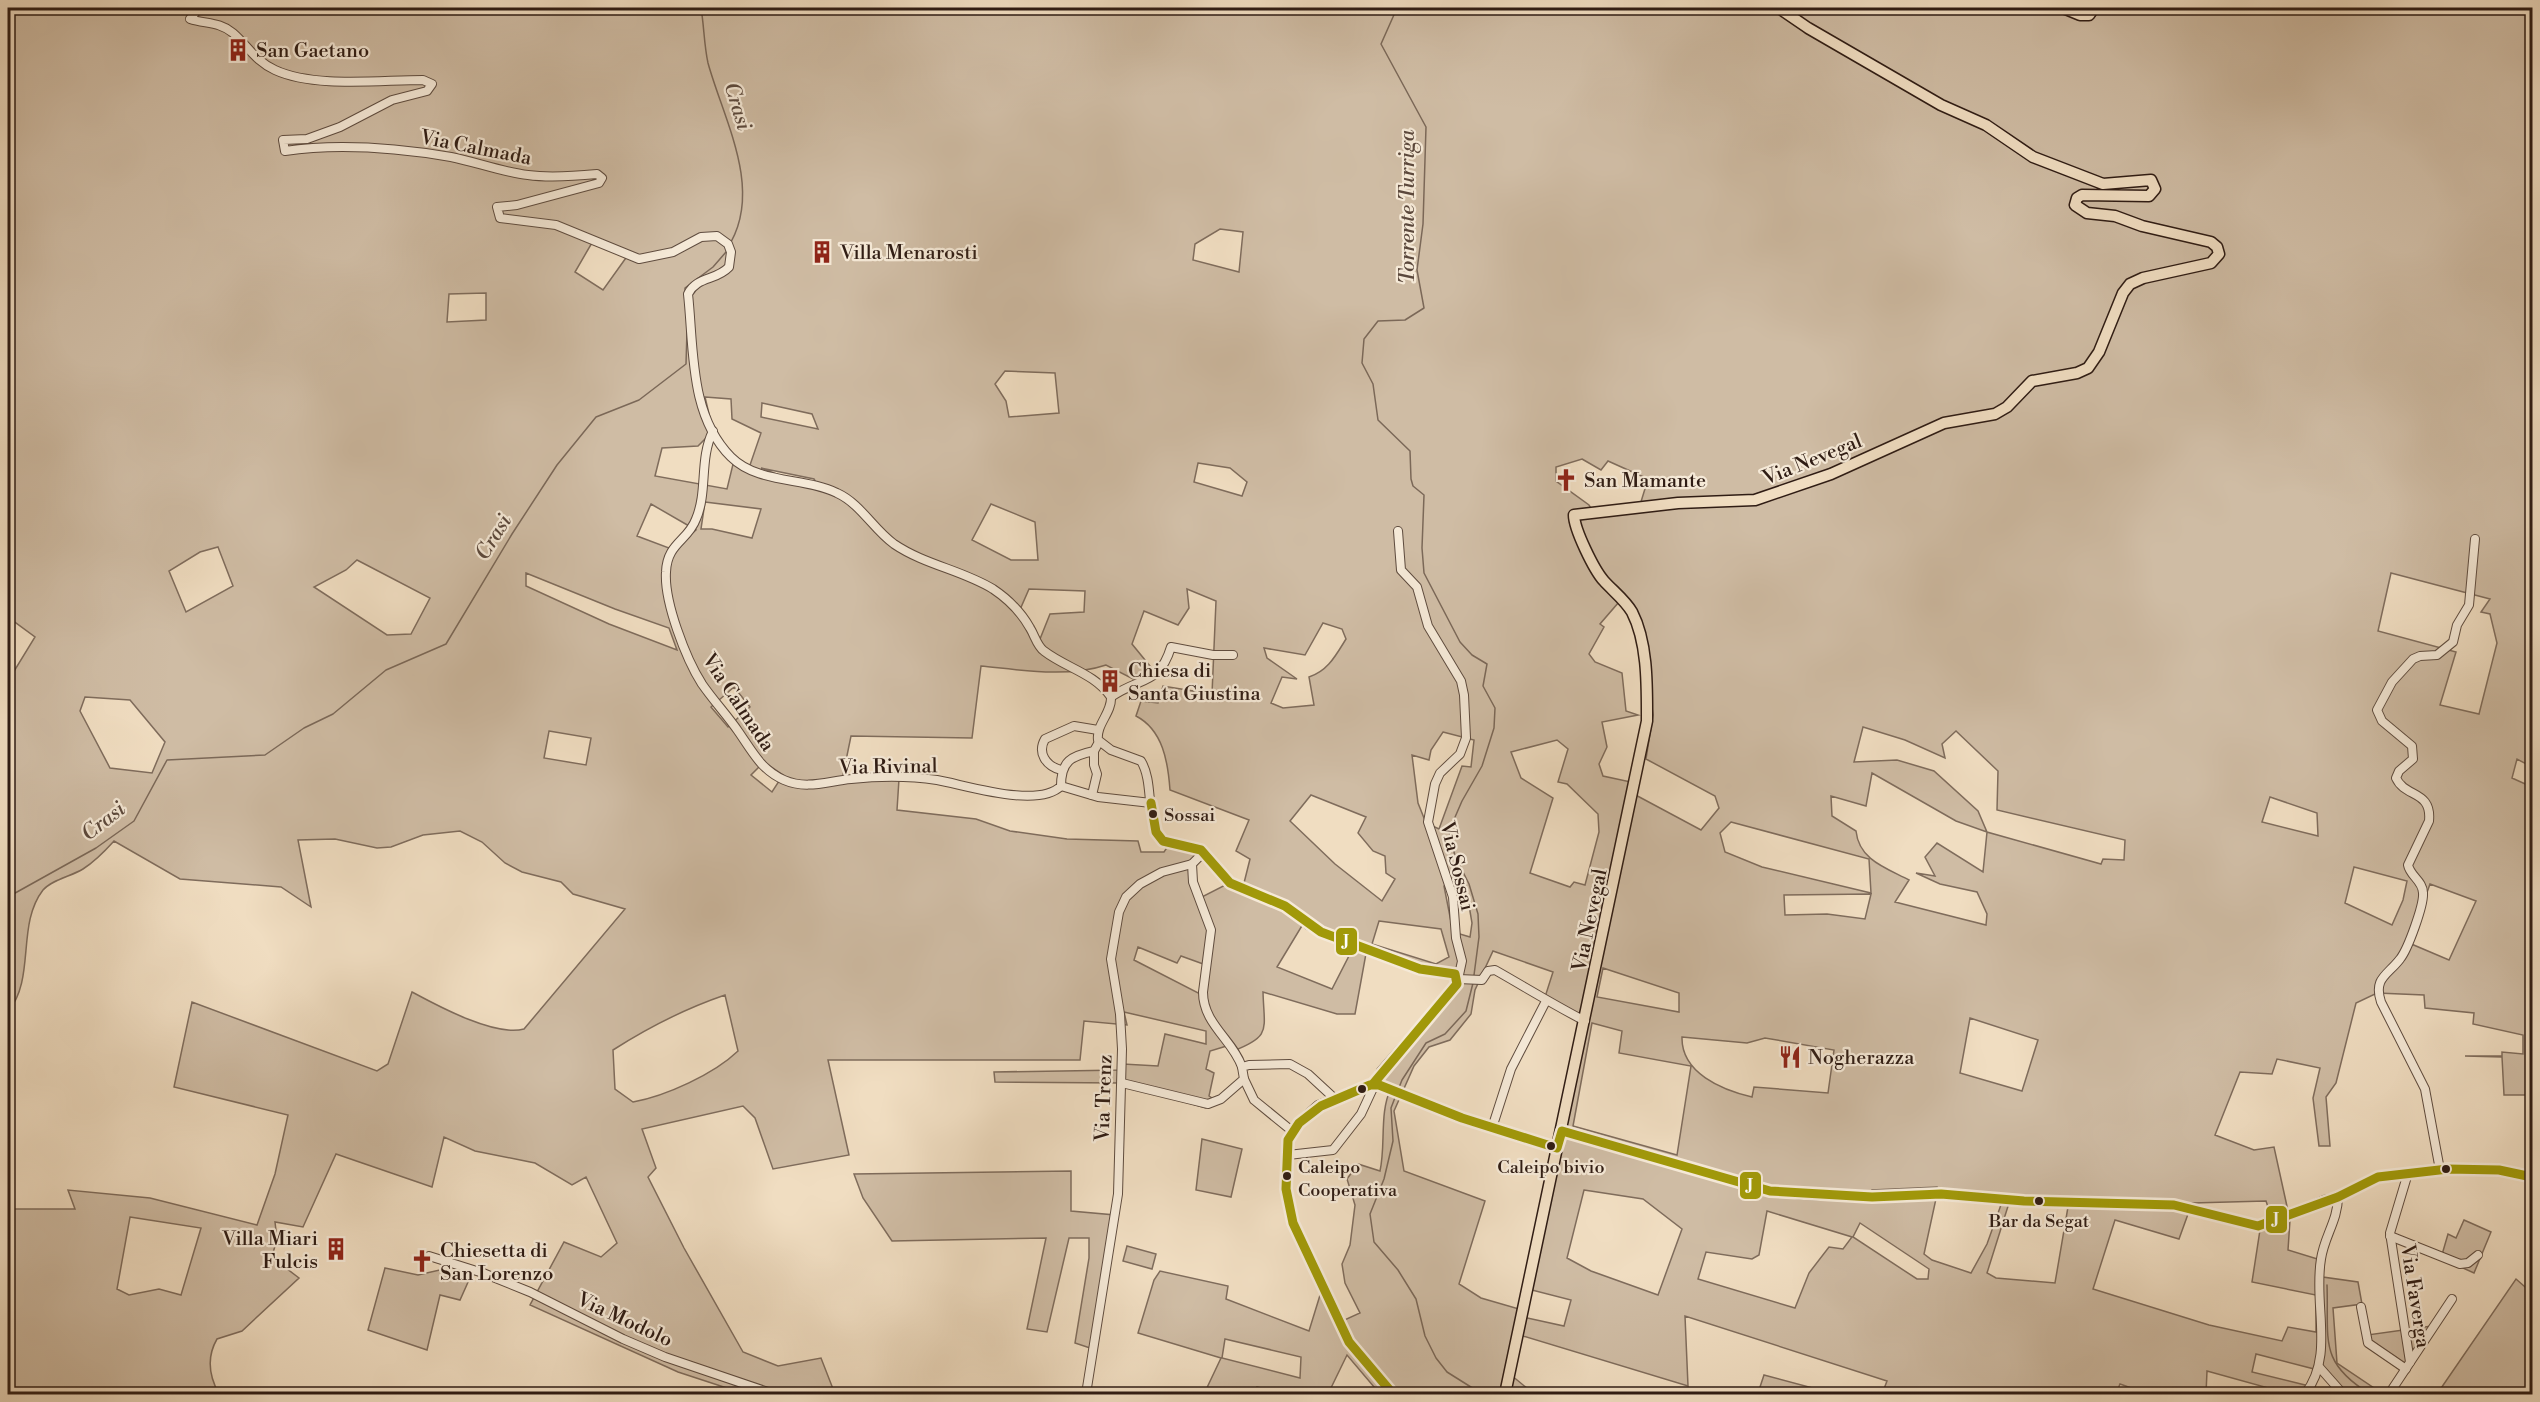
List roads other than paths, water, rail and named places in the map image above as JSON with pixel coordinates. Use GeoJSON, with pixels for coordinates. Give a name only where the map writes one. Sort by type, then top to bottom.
{"type":"FeatureCollection","features":[{"type":"Feature","properties":{"kind":"main road","name":"Via Nevegal"},"geometry":{"type":"LineString","coordinates":[[1505,1395],[1647,721],[1644,664],[1635,619],[1628,607],[1600,575],[1580,537],[1574,514],[1678,503],[1755,500],[1831,474],[1944,423],[1995,414],[2007,407],[2032,381],[2077,373],[2088,368],[2099,352],[2123,293],[2130,284],[2144,278],[2211,263],[2219,254],[2217,247],[2211,243],[2142,226],[2115,216],[2088,213],[2075,205],[2077,198],[2082,195],[2149,196],[2155,189],[2151,180],[2103,184],[2032,157],[1986,125],[1941,105],[1808,28],[1779,8]]}},
{"type":"Feature","properties":{"kind":"main road"},"geometry":{"type":"LineString","coordinates":[[2063,8],[2083,16],[2089,15],[2094,8]]}},
{"type":"Feature","properties":{"kind":"street","name":"Via Calmada"},"geometry":{"type":"LineString","coordinates":[[199,8],[190,19],[203,23],[217,23],[234,34],[251,55],[275,70],[309,79],[423,80],[432,84],[427,91],[392,100],[340,127],[308,140],[283,140],[285,151],[325,146],[394,149],[462,159],[527,175],[597,174],[603,178],[599,183],[517,205],[496,207],[497,214],[500,218],[556,225],[639,259],[673,252],[710,236],[717,236],[729,248],[730,261],[724,273],[701,280],[688,294],[697,388],[702,409],[730,457],[740,464],[769,475],[838,493],[857,507],[893,543],[924,561],[992,589],[1019,612],[1043,650],[1078,669],[1111,697]]}},
{"type":"Feature","properties":{"kind":"street","name":"Via Calmada"},"geometry":{"type":"LineString","coordinates":[[713,430],[704,456],[698,516],[693,527],[672,548],[665,574],[687,653],[702,684],[761,765],[784,780]]}},
{"type":"Feature","properties":{"kind":"street","name":"Via Sossai"},"geometry":{"type":"LineString","coordinates":[[1398,531],[1401,570],[1417,587],[1428,626],[1461,681],[1464,694],[1466,738],[1461,754],[1440,773],[1435,783],[1428,822],[1453,897],[1456,938],[1462,961],[1460,980]]}},
{"type":"Feature","properties":{"kind":"street"},"geometry":{"type":"LineString","coordinates":[[2440,1170],[2425,1089],[2381,1002],[2378,989],[2383,976],[2402,956],[2422,902],[2422,887],[2408,865],[2429,821],[2430,814],[2422,798],[2402,787],[2396,778],[2399,771],[2413,759],[2412,746],[2382,721],[2377,710],[2394,679],[2413,659],[2420,656],[2437,655],[2453,642],[2457,625],[2469,605],[2475,539]]}},
{"type":"Feature","properties":{"kind":"street"},"geometry":{"type":"LineString","coordinates":[[1092,795],[1097,774],[1094,751],[1099,742],[1098,730],[1110,706],[1111,697],[1131,684],[1158,673],[1164,667],[1171,647],[1214,655],[1233,655]]}},
{"type":"Feature","properties":{"kind":"street"},"geometry":{"type":"LineString","coordinates":[[1060,770],[1050,766],[1044,759],[1041,751],[1045,739],[1074,726],[1098,730]]}},
{"type":"Feature","properties":{"kind":"street"},"geometry":{"type":"LineString","coordinates":[[1099,742],[1111,750],[1141,761],[1156,832],[1163,841],[1204,852],[1230,883],[1285,906],[1312,927],[1420,969],[1451,972],[1460,980],[1479,981],[1488,971],[1495,970],[1538,994],[1546,1002],[1585,1021]]}},
{"type":"Feature","properties":{"kind":"street"},"geometry":{"type":"LineString","coordinates":[[1094,751],[1072,759],[1060,770],[1060,786],[1092,795],[1151,803]]}},
{"type":"Feature","properties":{"kind":"street","name":"Via Rivinal"},"geometry":{"type":"LineString","coordinates":[[784,780],[808,785],[854,779],[922,779],[996,793],[1027,795],[1055,791],[1060,786]]}},
{"type":"Feature","properties":{"kind":"street","name":"Via Trenz"},"geometry":{"type":"LineString","coordinates":[[1086,1395],[1118,1194],[1122,1083],[1120,1014],[1111,959],[1119,912],[1131,892],[1144,881],[1169,870],[1192,864],[1204,852]]}},
{"type":"Feature","properties":{"kind":"street"},"geometry":{"type":"LineString","coordinates":[[1192,864],[1193,882],[1211,930],[1203,992],[1204,1002],[1213,1024],[1242,1067],[1244,1079],[1254,1100],[1293,1131]]}},
{"type":"Feature","properties":{"kind":"street"},"geometry":{"type":"LineString","coordinates":[[1288,1155],[1333,1150],[1361,1114],[1373,1084],[1460,980]]}},
{"type":"Feature","properties":{"kind":"street"},"geometry":{"type":"LineString","coordinates":[[1492,1128],[1511,1069],[1546,1002]]}},
{"type":"Feature","properties":{"kind":"street"},"geometry":{"type":"LineString","coordinates":[[1242,1067],[1290,1064],[1308,1074],[1334,1098]]}},
{"type":"Feature","properties":{"kind":"street"},"geometry":{"type":"LineString","coordinates":[[1122,1083],[1208,1104],[1221,1099],[1244,1079]]}},
{"type":"Feature","properties":{"kind":"street"},"geometry":{"type":"LineString","coordinates":[[1393,1395],[1349,1342],[1293,1223],[1287,1202],[1288,1140],[1293,1131],[1318,1105],[1373,1084],[1492,1128],[1557,1148]]}},
{"type":"Feature","properties":{"kind":"street"},"geometry":{"type":"LineString","coordinates":[[1562,1131],[1759,1188],[1804,1195],[1872,1197],[1941,1194],[2024,1201],[2174,1205],[2258,1226],[2338,1197],[2369,1180],[2408,1173],[2440,1170],[2499,1170],[2532,1177]]}},
{"type":"Feature","properties":{"kind":"street","name":"Via Faverga"},"geometry":{"type":"LineString","coordinates":[[2408,1173],[2390,1236],[2408,1365]]}},
{"type":"Feature","properties":{"kind":"street"},"geometry":{"type":"LineString","coordinates":[[2306,1395],[2320,1368],[2320,1265],[2336,1216],[2338,1197]]}},
{"type":"Feature","properties":{"kind":"street","name":"Via Faverga"},"geometry":{"type":"LineString","coordinates":[[2390,1236],[2460,1264],[2468,1263],[2478,1255]]}},
{"type":"Feature","properties":{"kind":"street","name":"Via Modolo"},"geometry":{"type":"LineString","coordinates":[[429,1256],[523,1289],[623,1340],[774,1395]]}},
{"type":"Feature","properties":{"kind":"street"},"geometry":{"type":"LineString","coordinates":[[2389,1395],[2452,1299]]}},
{"type":"Feature","properties":{"kind":"street"},"geometry":{"type":"LineString","coordinates":[[2361,1307],[2368,1343],[2408,1365]]}},
{"type":"Feature","properties":{"kind":"street"},"geometry":{"type":"LineString","coordinates":[[2320,1368],[2342,1394]]}},
{"type":"Feature","properties":{"kind":"waterway","name":"Crasi"},"geometry":{"type":"LineString","coordinates":[[701,8],[708,63],[737,152],[741,175],[743,198],[740,220],[731,242]]}},
{"type":"Feature","properties":{"kind":"waterway","name":"Torrente Turriga"},"geometry":{"type":"LineString","coordinates":[[1397,8],[1381,44],[1426,127],[1423,224],[1417,270],[1424,308],[1405,320],[1378,321],[1364,339],[1362,363],[1373,384],[1378,420],[1410,451],[1413,486],[1424,495],[1422,548],[1424,573],[1460,642],[1472,655],[1487,664],[1483,686],[1495,708],[1494,728],[1482,766],[1462,801],[1449,831],[1455,856],[1469,884],[1478,914],[1479,937],[1474,975]]}},
{"type":"Feature","properties":{"kind":"waterway","name":"Crasi"},"geometry":{"type":"LineString","coordinates":[[685,291],[685,288],[713,267],[726,252]]}},
{"type":"Feature","properties":{"kind":"waterway","name":"Crasi"},"geometry":{"type":"LineString","coordinates":[[8,897],[96,848],[134,821],[167,760],[265,755],[304,728],[333,714],[386,670],[446,644],[512,534],[557,465],[596,417],[639,400],[686,364],[687,331]]}},
{"type":"Feature","properties":{"kind":"waterway","name":"Torrente Turriga"},"geometry":{"type":"LineString","coordinates":[[1398,1090],[1426,1043],[1445,1034],[1466,1011],[1473,983]]}},
{"type":"Feature","properties":{"kind":"waterway","name":"Torrente Turriga"},"geometry":{"type":"LineString","coordinates":[[1396,1095],[1391,1108],[1393,1141],[1384,1179],[1370,1214],[1374,1242],[1398,1270],[1416,1299],[1425,1336],[1436,1358],[1447,1372],[1482,1394]]}},
{"type":"Feature","properties":{"kind":"waterway"},"geometry":{"type":"LineString","coordinates":[[2327,1285],[2328,1335],[2334,1360],[2353,1382],[2370,1394]]}},
{"type":"Feature","properties":{"kind":"place","name":"San Gaetano"},"geometry":{"type":"Point","coordinates":[238,50]}},
{"type":"Feature","properties":{"kind":"place","name":"Villa Menarosti"},"geometry":{"type":"Point","coordinates":[822,252]}},
{"type":"Feature","properties":{"kind":"place","name":"San Mamante"},"geometry":{"type":"Point","coordinates":[1566,480]}},
{"type":"Feature","properties":{"kind":"place","name":"Chiesa di Santa Giustina"},"geometry":{"type":"Point","coordinates":[1110,681]}},
{"type":"Feature","properties":{"kind":"place","name":"Sossai"},"geometry":{"type":"Point","coordinates":[1153,814]}},
{"type":"Feature","properties":{"kind":"place","name":"Nogherazza"},"geometry":{"type":"Point","coordinates":[1790,1057]}},
{"type":"Feature","properties":{"kind":"place","name":"Caleipo bivio"},"geometry":{"type":"Point","coordinates":[1551,1146]}},
{"type":"Feature","properties":{"kind":"place","name":"Caleipo Cooperativa"},"geometry":{"type":"Point","coordinates":[1287,1176]}},
{"type":"Feature","properties":{"kind":"place","name":"Bar da Segat"},"geometry":{"type":"Point","coordinates":[2039,1201]}},
{"type":"Feature","properties":{"kind":"place","name":"Villa Miari Fulcis"},"geometry":{"type":"Point","coordinates":[336,1249]}},
{"type":"Feature","properties":{"kind":"place","name":"Chiesetta di San Lorenzo"},"geometry":{"type":"Point","coordinates":[422,1261]}}]}
